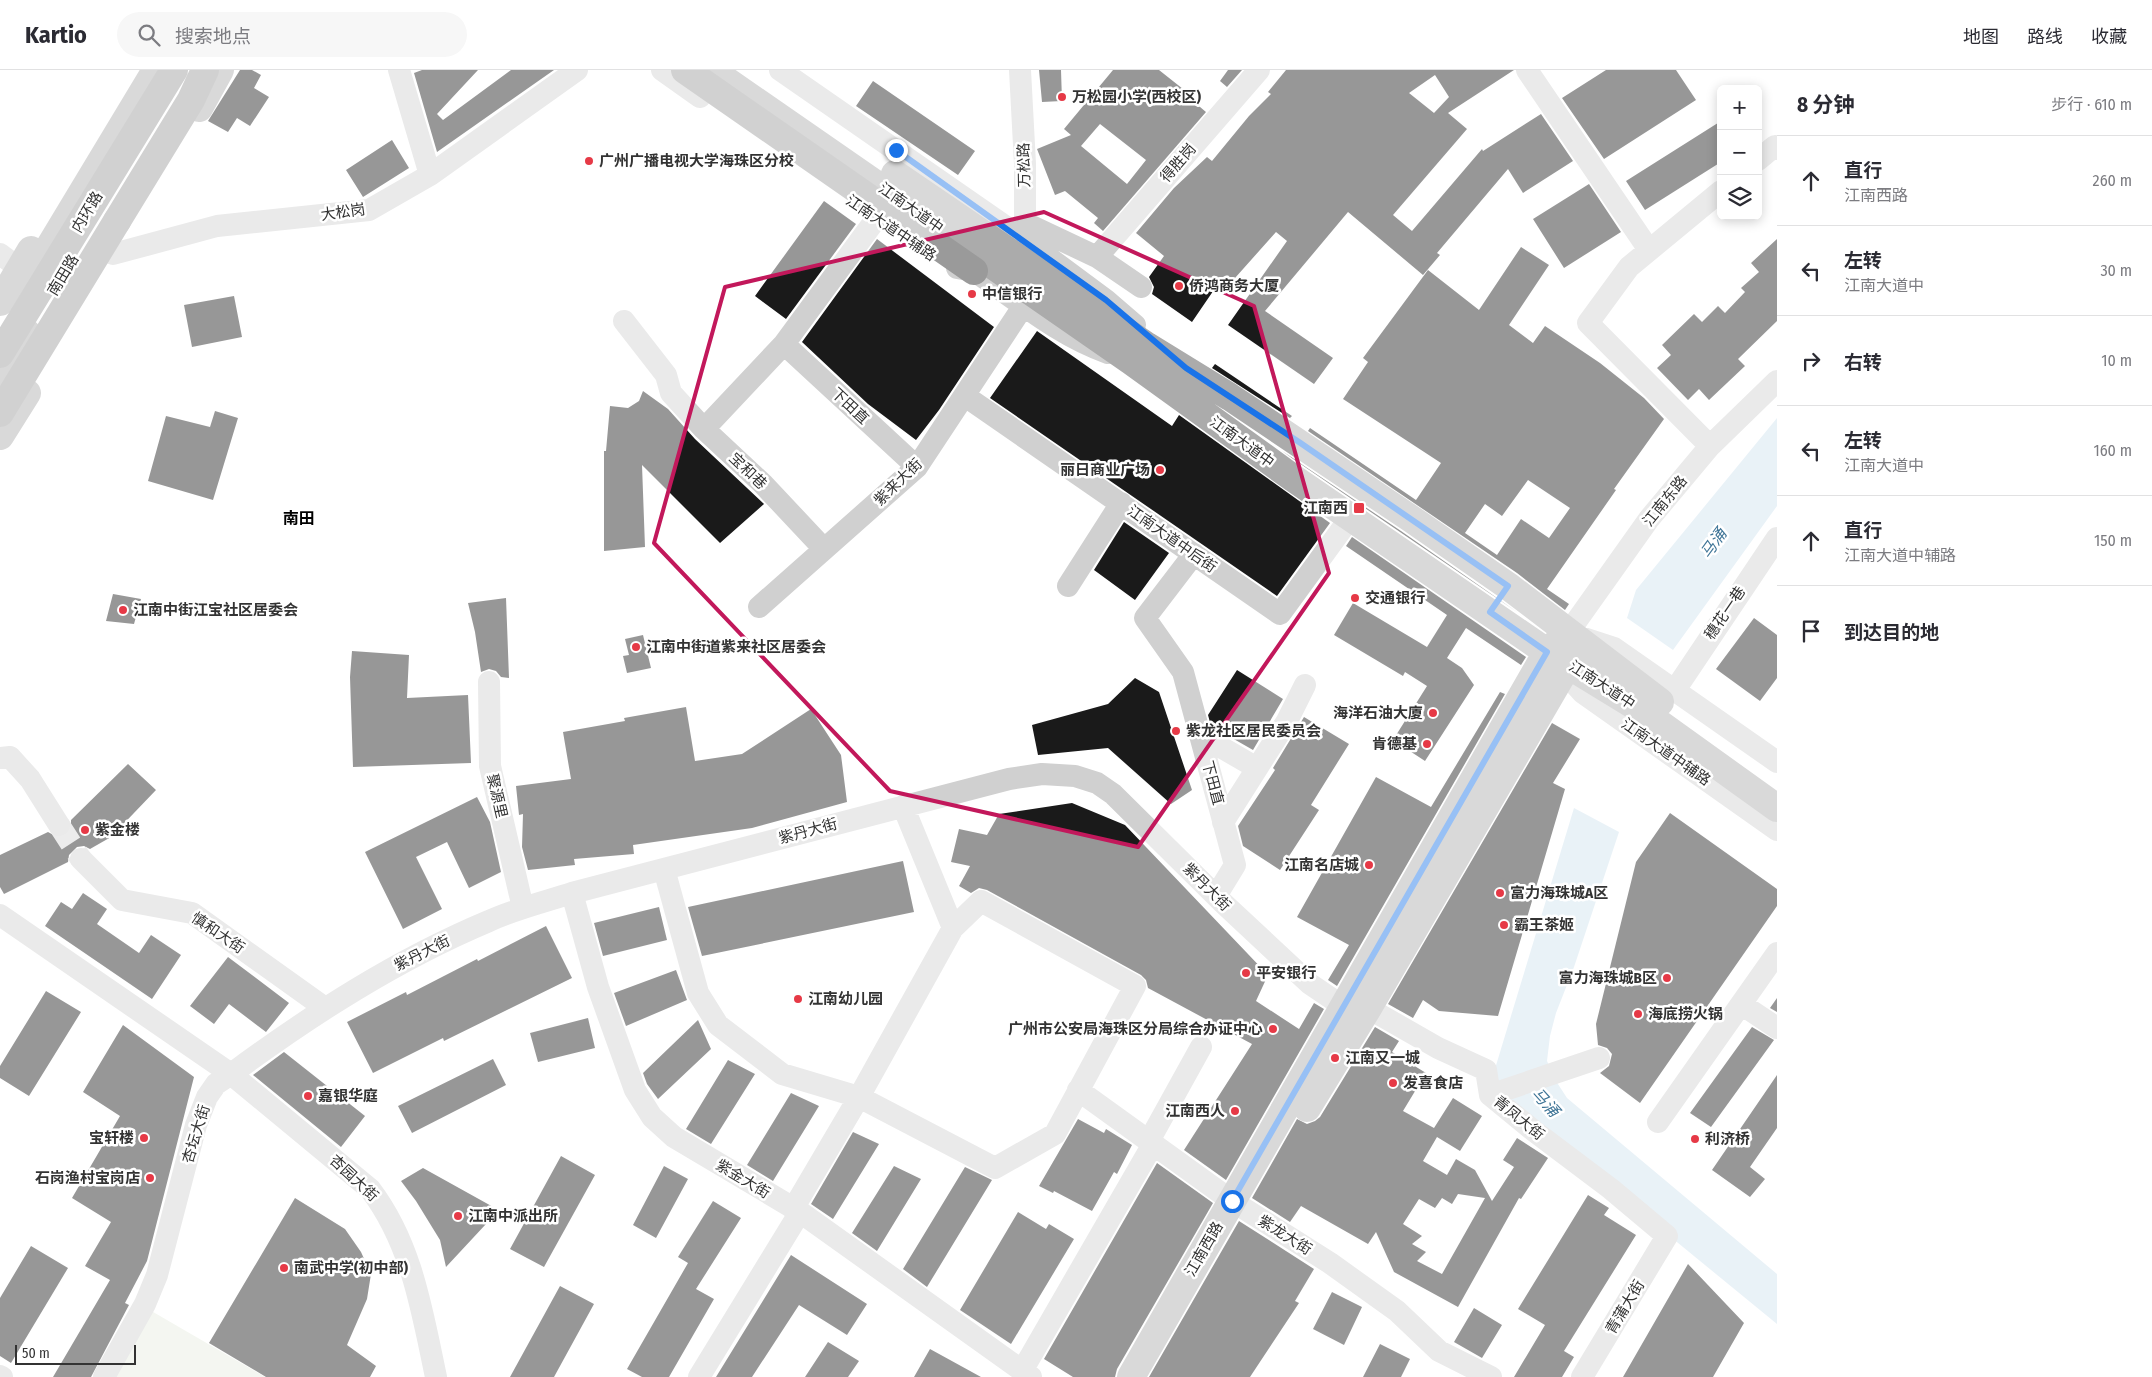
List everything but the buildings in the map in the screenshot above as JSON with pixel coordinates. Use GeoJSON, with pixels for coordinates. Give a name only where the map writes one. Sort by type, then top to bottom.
{"type":"FeatureCollection","features":[{"type":"Feature","properties":{"kind":"highway","name":"内环路"},"geometry":{"type":"LineString","coordinates":[[0,354],[174,70]]}},
{"type":"Feature","properties":{"kind":"highway"},"geometry":{"type":"LineString","coordinates":[[0,413],[191,100],[205,70]]}},
{"type":"Feature","properties":{"kind":"highway"},"geometry":{"type":"LineString","coordinates":[[685,70],[828,169],[978,264]]}},
{"type":"Feature","properties":{"kind":"highway","name":"内环路"},"geometry":{"type":"LineString","coordinates":[[0,324],[144,72]]}},
{"type":"Feature","properties":{"kind":"main road","name":"南田路"},"geometry":{"type":"LineString","coordinates":[[0,378],[189,70]]}},
{"type":"Feature","properties":{"kind":"main road"},"geometry":{"type":"LineString","coordinates":[[0,436],[113,254],[220,70]]}},
{"type":"Feature","properties":{"kind":"main road","name":"江南大道中"},"geometry":{"type":"LineString","coordinates":[[711,70],[978,264],[1131,361],[1350,518],[1558,657],[1777,786]]}},
{"type":"Feature","properties":{"kind":"main road","name":"江南大道中"},"geometry":{"type":"LineString","coordinates":[[744,70],[792,91],[1021,240],[1147,346],[1186,368],[1299,442],[1508,586],[1568,633],[1777,808]]}},
{"type":"Feature","properties":{"kind":"main road","name":"南田路"},"geometry":{"type":"LineString","coordinates":[[0,329],[144,72]]}},
{"type":"Feature","properties":{"kind":"main road"},"geometry":{"type":"LineString","coordinates":[[0,302],[10,261],[144,72]]}},
{"type":"Feature","properties":{"kind":"main road"},"geometry":{"type":"LineString","coordinates":[[33,325],[45,363]]}},
{"type":"Feature","properties":{"kind":"main road"},"geometry":{"type":"LineString","coordinates":[[1490,612],[1508,586]]}},
{"type":"Feature","properties":{"kind":"main road","name":"江南西路"},"geometry":{"type":"LineString","coordinates":[[1131,1377],[1238,1205],[1356,1007],[1558,657],[1568,633]]}},
{"type":"Feature","properties":{"kind":"main road"},"geometry":{"type":"LineString","coordinates":[[1151,1377],[1238,1205]]}},
{"type":"Feature","properties":{"kind":"street"},"geometry":{"type":"LineString","coordinates":[[399,70],[430,175]]}},
{"type":"Feature","properties":{"kind":"street","name":"大松岗"},"geometry":{"type":"LineString","coordinates":[[113,254],[171,240],[217,226],[369,210],[430,175],[577,70]]}},
{"type":"Feature","properties":{"kind":"street","name":"江南大道中辅路"},"geometry":{"type":"LineString","coordinates":[[662,70],[937,260],[957,268],[978,264],[1024,305],[1078,341],[1131,361]]}},
{"type":"Feature","properties":{"kind":"street"},"geometry":{"type":"LineString","coordinates":[[780,70],[792,91]]}},
{"type":"Feature","properties":{"kind":"street","name":"万松路"},"geometry":{"type":"LineString","coordinates":[[1020,70],[1025,164],[1021,240]]}},
{"type":"Feature","properties":{"kind":"street","name":"得胜岗"},"geometry":{"type":"LineString","coordinates":[[1097,257],[1259,70]]}},
{"type":"Feature","properties":{"kind":"street"},"geometry":{"type":"LineString","coordinates":[[1527,70],[1649,250]]}},
{"type":"Feature","properties":{"kind":"street"},"geometry":{"type":"LineString","coordinates":[[1762,157],[1775,146],[1777,149]]}},
{"type":"Feature","properties":{"kind":"street"},"geometry":{"type":"LineString","coordinates":[[1710,446],[1588,323],[1629,266],[1717,194]]}},
{"type":"Feature","properties":{"kind":"street"},"geometry":{"type":"LineString","coordinates":[[704,429],[784,344],[876,219]]}},
{"type":"Feature","properties":{"kind":"street"},"geometry":{"type":"LineString","coordinates":[[1021,240],[1097,257],[1141,287]]}},
{"type":"Feature","properties":{"kind":"street","name":"紫来大街"},"geometry":{"type":"LineString","coordinates":[[759,607],[917,467],[1024,305]]}},
{"type":"Feature","properties":{"kind":"street","name":"宝和巷"},"geometry":{"type":"LineString","coordinates":[[624,321],[666,375],[671,393],[704,429],[763,484],[824,549]]}},
{"type":"Feature","properties":{"kind":"street","name":"下田直"},"geometry":{"type":"LineString","coordinates":[[784,344],[917,467]]}},
{"type":"Feature","properties":{"kind":"street","name":"江南东路"},"geometry":{"type":"LineString","coordinates":[[1568,633],[1649,519],[1710,446],[1777,381]]}},
{"type":"Feature","properties":{"kind":"street","name":"江南大道中后街"},"geometry":{"type":"LineString","coordinates":[[965,396],[1280,614],[1350,518]]}},
{"type":"Feature","properties":{"kind":"street"},"geometry":{"type":"LineString","coordinates":[[1068,586],[1120,503]]}},
{"type":"Feature","properties":{"kind":"street","name":"穗花一巷"},"geometry":{"type":"LineString","coordinates":[[1675,690],[1777,538]]}},
{"type":"Feature","properties":{"kind":"street","name":"下田直"},"geometry":{"type":"LineString","coordinates":[[1194,554],[1145,618],[1183,672],[1235,865],[1216,896]]}},
{"type":"Feature","properties":{"kind":"street","name":"江南大道中辅路"},"geometry":{"type":"LineString","coordinates":[[1568,633],[1614,648],[1675,690],[1690,735],[1777,830]]}},
{"type":"Feature","properties":{"kind":"street","name":"聚源里"},"geometry":{"type":"LineString","coordinates":[[489,682],[490,766],[523,908]]}},
{"type":"Feature","properties":{"kind":"street"},"geometry":{"type":"LineString","coordinates":[[1224,822],[1287,721],[1305,685]]}},
{"type":"Feature","properties":{"kind":"street"},"geometry":{"type":"LineString","coordinates":[[1200,735],[1257,768]]}},
{"type":"Feature","properties":{"kind":"street","name":"江南大道中辅路"},"geometry":{"type":"LineString","coordinates":[[1690,735],[1777,762]]}},
{"type":"Feature","properties":{"kind":"street"},"geometry":{"type":"LineString","coordinates":[[0,758],[10,757],[30,779],[59,825]]}},
{"type":"Feature","properties":{"kind":"street","name":"紫丹大街"},"geometry":{"type":"LineString","coordinates":[[230,1074],[326,1008],[420,954],[490,920],[572,893],[1008,779],[1042,774],[1087,779],[1113,794],[1290,967],[1356,1007]]}},
{"type":"Feature","properties":{"kind":"street"},"geometry":{"type":"LineString","coordinates":[[903,806],[953,928]]}},
{"type":"Feature","properties":{"kind":"street","name":"慎和大街"},"geometry":{"type":"LineString","coordinates":[[81,860],[122,900],[192,913],[326,1008]]}},
{"type":"Feature","properties":{"kind":"street"},"geometry":{"type":"LineString","coordinates":[[664,869],[698,993],[718,1025],[782,1074],[859,1097],[995,1168],[1055,1134],[1135,986],[981,901],[953,928],[859,1097],[797,1210],[699,1377]]}},
{"type":"Feature","properties":{"kind":"street","name":"紫金大街"},"geometry":{"type":"LineString","coordinates":[[572,893],[598,988],[635,1090],[652,1117],[674,1137],[797,1210],[1027,1374]]}},
{"type":"Feature","properties":{"kind":"street"},"geometry":{"type":"LineString","coordinates":[[0,915],[230,1074]]}},
{"type":"Feature","properties":{"kind":"street"},"geometry":{"type":"LineString","coordinates":[[1658,1122],[1777,953]]}},
{"type":"Feature","properties":{"kind":"street"},"geometry":{"type":"LineString","coordinates":[[1741,1004],[1777,1028]]}},
{"type":"Feature","properties":{"kind":"street","name":"青凤大街"},"geometry":{"type":"LineString","coordinates":[[1356,1007],[1486,1070],[1492,1094],[1534,1131],[1611,1189],[1667,1236]]}},
{"type":"Feature","properties":{"kind":"street"},"geometry":{"type":"LineString","coordinates":[[1027,1374],[1201,1047]]}},
{"type":"Feature","properties":{"kind":"street"},"geometry":{"type":"LineString","coordinates":[[1492,1094],[1599,1058]]}},
{"type":"Feature","properties":{"kind":"street","name":"杏坛大街"},"geometry":{"type":"LineString","coordinates":[[104,1377],[145,1304],[157,1275],[196,1126],[207,1097],[216,1084],[230,1074]]}},
{"type":"Feature","properties":{"kind":"street","name":"杏园大街"},"geometry":{"type":"LineString","coordinates":[[230,1074],[342,1164],[370,1189],[386,1210],[402,1243],[413,1277],[436,1377]]}},
{"type":"Feature","properties":{"kind":"street","name":"紫龙大街"},"geometry":{"type":"LineString","coordinates":[[1078,1090],[1238,1205],[1330,1263],[1397,1311],[1439,1351],[1491,1377]]}},
{"type":"Feature","properties":{"kind":"street","name":"青蒲大街"},"geometry":{"type":"LineString","coordinates":[[1582,1377],[1667,1236]]}},
{"type":"Feature","properties":{"kind":"highlighted area"},"geometry":{"type":"Polygon","coordinates":[[[1044,212],[1254,306],[1329,573],[1138,847],[890,791],[654,543],[725,287],[1044,212]]]}},
{"type":"Feature","properties":{"kind":"shaded area"},"geometry":{"type":"Polygon","coordinates":[[[148,1309],[265,1377],[111,1377],[148,1309]]]}},
{"type":"Feature","properties":{"kind":"water","name":"马涌"},"geometry":{"type":"Polygon","coordinates":[[[1777,418],[1777,506],[1673,650],[1627,618],[1636,590],[1777,418]]]}},
{"type":"Feature","properties":{"kind":"water","name":"马涌"},"geometry":{"type":"Polygon","coordinates":[[[1574,808],[1619,832],[1574,967],[1556,1013],[1550,1036],[1547,1061],[1556,1081],[1567,1098],[1777,1274],[1777,1324],[1512,1107],[1494,1072],[1574,808]]]}},
{"type":"Feature","properties":{"kind":"tunnel"},"geometry":{"type":"LineString","coordinates":[[59,825],[81,859]]}},
{"type":"Feature","properties":{"kind":"place","name":"万松园小学(西校区)"},"geometry":{"type":"Point","coordinates":[1062,97]}},
{"type":"Feature","properties":{"kind":"place","name":"广州广播电视大学海珠区分校"},"geometry":{"type":"Point","coordinates":[589,161]}},
{"type":"Feature","properties":{"kind":"place","name":"侨鸿商务大厦"},"geometry":{"type":"Point","coordinates":[1179,286]}},
{"type":"Feature","properties":{"kind":"place","name":"中信银行"},"geometry":{"type":"Point","coordinates":[972,294]}},
{"type":"Feature","properties":{"kind":"place","name":"丽日商业广场"},"geometry":{"type":"Point","coordinates":[1160,470]}},
{"type":"Feature","properties":{"kind":"place","name":"江南西"},"geometry":{"type":"Point","coordinates":[1359,508]}},
{"type":"Feature","properties":{"kind":"place","name":"交通银行"},"geometry":{"type":"Point","coordinates":[1355,598]}},
{"type":"Feature","properties":{"kind":"place","name":"江南中街江宝社区居委会"},"geometry":{"type":"Point","coordinates":[123,610]}},
{"type":"Feature","properties":{"kind":"place","name":"江南中街道紫来社区居委会"},"geometry":{"type":"Point","coordinates":[636,647]}},
{"type":"Feature","properties":{"kind":"place","name":"海洋石油大廈"},"geometry":{"type":"Point","coordinates":[1433,713]}},
{"type":"Feature","properties":{"kind":"place","name":"紫龙社区居民委员会"},"geometry":{"type":"Point","coordinates":[1176,731]}},
{"type":"Feature","properties":{"kind":"place","name":"肯德基"},"geometry":{"type":"Point","coordinates":[1427,744]}},
{"type":"Feature","properties":{"kind":"place","name":"紫金楼"},"geometry":{"type":"Point","coordinates":[85,830]}},
{"type":"Feature","properties":{"kind":"place","name":"江南名店城"},"geometry":{"type":"Point","coordinates":[1369,865]}},
{"type":"Feature","properties":{"kind":"place","name":"富力海珠城A区"},"geometry":{"type":"Point","coordinates":[1500,893]}},
{"type":"Feature","properties":{"kind":"place","name":"霸王茶姬"},"geometry":{"type":"Point","coordinates":[1504,925]}},
{"type":"Feature","properties":{"kind":"place","name":"平安银行"},"geometry":{"type":"Point","coordinates":[1246,973]}},
{"type":"Feature","properties":{"kind":"place","name":"富力海珠城B区"},"geometry":{"type":"Point","coordinates":[1667,978]}},
{"type":"Feature","properties":{"kind":"place","name":"江南幼儿园"},"geometry":{"type":"Point","coordinates":[798,999]}},
{"type":"Feature","properties":{"kind":"place","name":"海底捞火锅"},"geometry":{"type":"Point","coordinates":[1638,1014]}},
{"type":"Feature","properties":{"kind":"place","name":"广州市公安局海珠区分局综合办证中心"},"geometry":{"type":"Point","coordinates":[1273,1029]}},
{"type":"Feature","properties":{"kind":"place","name":"江南又一城"},"geometry":{"type":"Point","coordinates":[1335,1058]}},
{"type":"Feature","properties":{"kind":"place","name":"发喜食店"},"geometry":{"type":"Point","coordinates":[1393,1083]}},
{"type":"Feature","properties":{"kind":"place","name":"嘉银华庭"},"geometry":{"type":"Point","coordinates":[308,1096]}},
{"type":"Feature","properties":{"kind":"place","name":"江南西人"},"geometry":{"type":"Point","coordinates":[1235,1111]}},
{"type":"Feature","properties":{"kind":"place","name":"宝轩楼"},"geometry":{"type":"Point","coordinates":[144,1138]}},
{"type":"Feature","properties":{"kind":"place","name":"利济桥"},"geometry":{"type":"Point","coordinates":[1695,1139]}},
{"type":"Feature","properties":{"kind":"place","name":"石岗渔村宝岗店"},"geometry":{"type":"Point","coordinates":[150,1178]}},
{"type":"Feature","properties":{"kind":"place","name":"江南中派出所"},"geometry":{"type":"Point","coordinates":[458,1216]}},
{"type":"Feature","properties":{"kind":"place","name":"南武中学(初中部)"},"geometry":{"type":"Point","coordinates":[284,1268]}},
{"type":"Feature","properties":{"kind":"district","name":"南田"},"geometry":{"type":"Point","coordinates":[299,518]}},
{"type":"Feature","properties":{"kind":"route"},"geometry":{"type":"LineString","coordinates":[[896,150],[1025,240],[1106,300],[1186,368],[1299,442],[1508,586],[1490,612],[1547,652],[1232,1201]]}}]}
